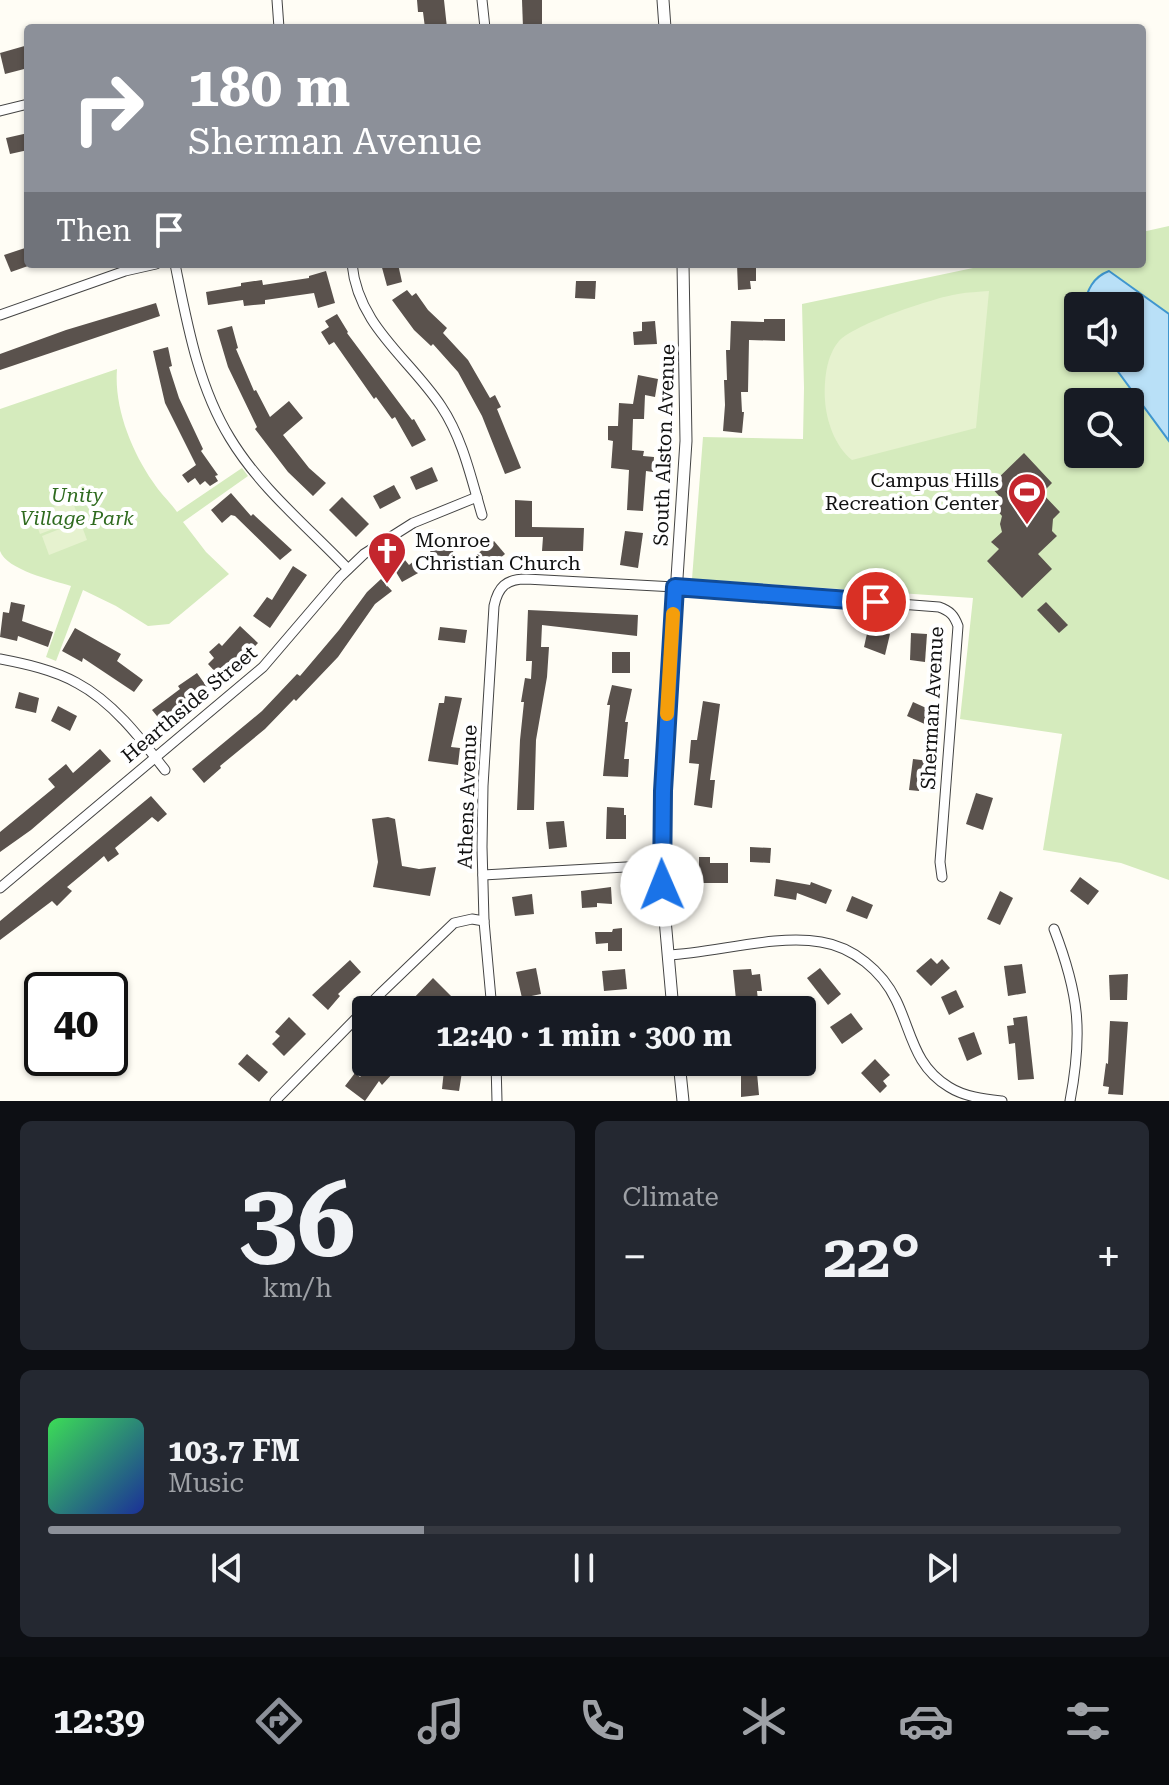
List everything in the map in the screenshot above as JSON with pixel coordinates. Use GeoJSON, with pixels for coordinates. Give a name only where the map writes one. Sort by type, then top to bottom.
{"type":"FeatureCollection","features":[{"type":"Feature","properties":{"kind":"street"},"geometry":{"type":"LineString","coordinates":[[277,0],[279,24]]}},
{"type":"Feature","properties":{"kind":"street"},"geometry":{"type":"LineString","coordinates":[[482,0],[485,24]]}},
{"type":"Feature","properties":{"kind":"street"},"geometry":{"type":"LineString","coordinates":[[663,0],[665,24]]}},
{"type":"Feature","properties":{"kind":"street"},"geometry":{"type":"LineString","coordinates":[[0,111],[24,105]]}},
{"type":"Feature","properties":{"kind":"street"},"geometry":{"type":"LineString","coordinates":[[0,315],[138,268]]}},
{"type":"Feature","properties":{"kind":"street"},"geometry":{"type":"LineString","coordinates":[[176,268],[203,381],[224,429],[257,475],[348,569]]}},
{"type":"Feature","properties":{"kind":"street"},"geometry":{"type":"LineString","coordinates":[[353,268],[357,292],[377,331],[420,378],[448,418],[468,464],[482,515]]}},
{"type":"Feature","properties":{"kind":"street","name":"South Alston Avenue"},"geometry":{"type":"LineString","coordinates":[[672,996],[662,865],[664,767],[687,416],[683,268]]}},
{"type":"Feature","properties":{"kind":"street","name":"Hearthside Street"},"geometry":{"type":"LineString","coordinates":[[0,888],[263,667],[348,569],[386,539],[413,523],[477,497]]}},
{"type":"Feature","properties":{"kind":"street","name":"Sherman Avenue"},"geometry":{"type":"LineString","coordinates":[[501,586],[526,579],[675,587],[939,607],[955,616],[958,626],[940,862],[942,877]]}},
{"type":"Feature","properties":{"kind":"street","name":"Athens Avenue"},"geometry":{"type":"LineString","coordinates":[[491,996],[484,921],[484,771],[494,606],[501,586]]}},
{"type":"Feature","properties":{"kind":"street"},"geometry":{"type":"LineString","coordinates":[[0,659],[30,665],[77,682],[117,714],[165,770]]}},
{"type":"Feature","properties":{"kind":"street"},"geometry":{"type":"LineString","coordinates":[[483,875],[662,865]]}},
{"type":"Feature","properties":{"kind":"street"},"geometry":{"type":"LineString","coordinates":[[275,1101],[454,923],[472,919],[484,921]]}},
{"type":"Feature","properties":{"kind":"street"},"geometry":{"type":"LineString","coordinates":[[1054,929],[1070,975],[1079,1016],[1075,1077],[1070,1101]]}},
{"type":"Feature","properties":{"kind":"street"},"geometry":{"type":"LineString","coordinates":[[668,955],[792,941],[820,941],[848,950],[864,960],[890,989],[914,1048],[932,1075],[959,1092],[1002,1101]]}},
{"type":"Feature","properties":{"kind":"street"},"geometry":{"type":"LineString","coordinates":[[496,1076],[497,1101]]}},
{"type":"Feature","properties":{"kind":"street"},"geometry":{"type":"LineString","coordinates":[[680,1076],[683,1101]]}},
{"type":"Feature","properties":{"kind":"green space"},"geometry":{"type":"Polygon","coordinates":[[[1169,226],[1169,880],[1121,863],[1043,850],[1062,734],[960,719],[973,598],[692,579],[703,437],[803,439],[802,304],[973,268],[1146,268],[1146,231],[1169,226]]]}},
{"type":"Feature","properties":{"kind":"green space"},"geometry":{"type":"Polygon","coordinates":[[[989,291],[976,428],[852,460],[846,455],[836,441],[826,408],[827,369],[839,341],[861,327],[914,306],[958,294],[989,291]]]}},
{"type":"Feature","properties":{"kind":"green space","name":"Unity Village Park"},"geometry":{"type":"Polygon","coordinates":[[[117,369],[118,398],[131,442],[153,482],[177,512],[242,468],[248,476],[183,522],[206,552],[229,574],[169,624],[148,626],[83,590],[56,661],[46,657],[71,586],[21,569],[4,558],[0,551],[0,409],[117,369]]]}},
{"type":"Feature","properties":{"kind":"green space"},"geometry":{"type":"Polygon","coordinates":[[[72,500],[79,519],[40,534],[33,515],[72,500]]]}},
{"type":"Feature","properties":{"kind":"green space"},"geometry":{"type":"Polygon","coordinates":[[[80,521],[87,540],[49,555],[42,536],[80,521]]]}},
{"type":"Feature","properties":{"kind":"water"},"geometry":{"type":"Polygon","coordinates":[[[1109,271],[1138,292],[1088,292],[1099,277],[1109,271]]]}},
{"type":"Feature","properties":{"kind":"water"},"geometry":{"type":"Polygon","coordinates":[[[1144,296],[1169,314],[1169,441],[1144,407],[1144,388],[1130,388],[1118,372],[1144,372],[1144,296]]]}},
{"type":"Feature","properties":{"kind":"building"},"geometry":{"type":"Polygon","coordinates":[[[417,0],[444,0],[447,24],[424,24],[423,12],[418,12],[417,0]]]}},
{"type":"Feature","properties":{"kind":"building"},"geometry":{"type":"Polygon","coordinates":[[[522,0],[542,0],[542,24],[523,24],[522,0]]]}},
{"type":"Feature","properties":{"kind":"building"},"geometry":{"type":"Polygon","coordinates":[[[24,46],[24,69],[5,74],[0,53],[24,46]]]}},
{"type":"Feature","properties":{"kind":"building"},"geometry":{"type":"Polygon","coordinates":[[[24,134],[24,151],[10,154],[6,138],[24,134]]]}},
{"type":"Feature","properties":{"kind":"building"},"geometry":{"type":"Polygon","coordinates":[[[24,248],[24,267],[11,272],[4,255],[24,248]]]}},
{"type":"Feature","properties":{"kind":"building"},"geometry":{"type":"Polygon","coordinates":[[[382,268],[399,268],[402,282],[387,286],[382,268]]]}},
{"type":"Feature","properties":{"kind":"building"},"geometry":{"type":"Polygon","coordinates":[[[737,268],[756,268],[756,281],[750,281],[751,289],[738,290],[737,268]]]}},
{"type":"Feature","properties":{"kind":"building"},"geometry":{"type":"Polygon","coordinates":[[[326,271],[335,303],[318,308],[314,293],[265,300],[265,304],[244,306],[243,300],[208,305],[206,292],[262,280],[263,285],[309,278],[326,271]]]}},
{"type":"Feature","properties":{"kind":"building"},"geometry":{"type":"Polygon","coordinates":[[[576,281],[596,281],[595,299],[575,298],[576,281]]]}},
{"type":"Feature","properties":{"kind":"building"},"geometry":{"type":"Polygon","coordinates":[[[407,290],[412,296],[416,293],[447,328],[443,333],[468,360],[490,398],[495,395],[501,407],[497,409],[521,468],[505,474],[482,416],[458,372],[433,344],[431,346],[414,330],[392,300],[407,290]]]}},
{"type":"Feature","properties":{"kind":"building"},"geometry":{"type":"Polygon","coordinates":[[[156,303],[160,316],[0,370],[0,354],[156,303]]]}},
{"type":"Feature","properties":{"kind":"building"},"geometry":{"type":"Polygon","coordinates":[[[337,314],[347,333],[414,419],[426,440],[412,447],[395,417],[392,419],[376,397],[374,399],[334,342],[329,345],[321,332],[329,327],[325,321],[337,314]]]}},
{"type":"Feature","properties":{"kind":"building"},"geometry":{"type":"Polygon","coordinates":[[[764,319],[785,319],[785,341],[749,340],[748,392],[741,392],[744,412],[742,433],[723,431],[726,350],[730,350],[731,321],[764,322],[764,319]]]}},
{"type":"Feature","properties":{"kind":"building"},"geometry":{"type":"Polygon","coordinates":[[[655,321],[657,344],[634,345],[633,332],[642,331],[642,322],[655,321]]]}},
{"type":"Feature","properties":{"kind":"building"},"geometry":{"type":"Polygon","coordinates":[[[232,326],[236,349],[254,391],[270,417],[289,401],[303,418],[283,435],[309,468],[326,483],[313,496],[288,472],[255,429],[257,427],[228,367],[217,330],[232,326]]]}},
{"type":"Feature","properties":{"kind":"building"},"geometry":{"type":"Polygon","coordinates":[[[168,347],[172,366],[169,367],[179,398],[203,449],[201,451],[218,475],[215,476],[218,481],[210,486],[205,481],[200,485],[195,478],[188,483],[182,475],[196,465],[165,403],[153,351],[168,347]]]}},
{"type":"Feature","properties":{"kind":"building"},"geometry":{"type":"Polygon","coordinates":[[[638,375],[658,379],[655,397],[645,395],[644,419],[633,419],[632,450],[644,451],[643,456],[654,457],[653,472],[646,471],[643,511],[627,510],[629,470],[611,468],[613,441],[608,440],[608,426],[618,426],[619,403],[633,404],[638,375]]]}},
{"type":"Feature","properties":{"kind":"building","name":"Campus Hills Recreation Center"},"geometry":{"type":"Polygon","coordinates":[[[1024,453],[1052,483],[1042,493],[1060,512],[1053,519],[1052,531],[1057,536],[1038,554],[1052,569],[1022,598],[987,561],[999,549],[991,542],[1002,532],[1002,516],[993,506],[1000,497],[990,486],[1024,453]]]}},
{"type":"Feature","properties":{"kind":"building"},"geometry":{"type":"Polygon","coordinates":[[[432,467],[438,481],[416,490],[410,477],[432,467]]]}},
{"type":"Feature","properties":{"kind":"building"},"geometry":{"type":"Polygon","coordinates":[[[394,485],[401,498],[380,509],[373,496],[394,485]]]}},
{"type":"Feature","properties":{"kind":"building"},"geometry":{"type":"Polygon","coordinates":[[[231,493],[251,516],[253,514],[292,550],[280,560],[235,516],[231,515],[222,523],[211,510],[231,493]]]}},
{"type":"Feature","properties":{"kind":"building"},"geometry":{"type":"Polygon","coordinates":[[[342,497],[369,524],[356,537],[329,510],[342,497]]]}},
{"type":"Feature","properties":{"kind":"building"},"geometry":{"type":"Polygon","coordinates":[[[515,500],[532,501],[532,527],[584,528],[583,551],[542,551],[543,537],[515,537],[515,500]]]}},
{"type":"Feature","properties":{"kind":"building"},"geometry":{"type":"Polygon","coordinates":[[[625,531],[643,533],[638,568],[620,565],[625,531]]]}},
{"type":"Feature","properties":{"kind":"building"},"geometry":{"type":"Polygon","coordinates":[[[437,538],[455,541],[452,558],[430,554],[431,546],[439,542],[437,538]]]}},
{"type":"Feature","properties":{"kind":"building"},"geometry":{"type":"Polygon","coordinates":[[[494,541],[505,554],[488,568],[477,554],[494,541]]]}},
{"type":"Feature","properties":{"kind":"building"},"geometry":{"type":"Polygon","coordinates":[[[405,560],[409,565],[414,561],[420,572],[402,582],[393,567],[405,560]]]}},
{"type":"Feature","properties":{"kind":"building"},"geometry":{"type":"Polygon","coordinates":[[[293,566],[307,575],[270,628],[253,616],[267,597],[272,600],[293,566]]]}},
{"type":"Feature","properties":{"kind":"building"},"geometry":{"type":"Polygon","coordinates":[[[381,579],[392,591],[375,604],[338,657],[296,701],[294,699],[204,783],[192,769],[262,711],[297,674],[300,676],[367,592],[381,579]]]}},
{"type":"Feature","properties":{"kind":"building"},"geometry":{"type":"Polygon","coordinates":[[[11,602],[25,605],[22,621],[53,632],[48,647],[18,636],[17,641],[0,637],[3,612],[9,613],[11,602]]]}},
{"type":"Feature","properties":{"kind":"building"},"geometry":{"type":"Polygon","coordinates":[[[1046,602],[1068,625],[1059,633],[1037,610],[1046,602]]]}},
{"type":"Feature","properties":{"kind":"building"},"geometry":{"type":"Polygon","coordinates":[[[528,610],[638,615],[637,636],[542,625],[541,647],[549,647],[536,740],[534,810],[517,810],[524,702],[521,702],[525,678],[531,679],[532,661],[526,661],[528,610]]]}},
{"type":"Feature","properties":{"kind":"building"},"geometry":{"type":"Polygon","coordinates":[[[240,626],[258,643],[244,658],[241,655],[219,676],[208,664],[214,658],[209,652],[219,643],[222,646],[240,626]]]}},
{"type":"Feature","properties":{"kind":"building"},"geometry":{"type":"Polygon","coordinates":[[[440,627],[467,630],[465,643],[438,640],[440,627]]]}},
{"type":"Feature","properties":{"kind":"building"},"geometry":{"type":"Polygon","coordinates":[[[75,628],[121,654],[117,661],[143,680],[134,692],[83,658],[82,662],[62,651],[75,628]]]}},
{"type":"Feature","properties":{"kind":"building"},"geometry":{"type":"Polygon","coordinates":[[[868,629],[890,634],[885,655],[864,647],[868,629]]]}},
{"type":"Feature","properties":{"kind":"building"},"geometry":{"type":"Polygon","coordinates":[[[911,633],[927,634],[925,662],[910,660],[911,633]]]}},
{"type":"Feature","properties":{"kind":"building"},"geometry":{"type":"Polygon","coordinates":[[[612,652],[630,652],[630,673],[612,673],[612,652]]]}},
{"type":"Feature","properties":{"kind":"building"},"geometry":{"type":"Polygon","coordinates":[[[197,673],[207,687],[161,721],[152,710],[197,673]]]}},
{"type":"Feature","properties":{"kind":"building"},"geometry":{"type":"Polygon","coordinates":[[[612,685],[632,689],[625,722],[628,722],[624,759],[629,759],[628,777],[603,776],[610,705],[607,705],[612,685]]]}},
{"type":"Feature","properties":{"kind":"building"},"geometry":{"type":"Polygon","coordinates":[[[19,692],[39,698],[36,713],[15,708],[19,692]]]}},
{"type":"Feature","properties":{"kind":"building"},"geometry":{"type":"Polygon","coordinates":[[[445,696],[462,698],[451,747],[460,748],[458,765],[428,761],[439,703],[444,703],[445,696]]]}},
{"type":"Feature","properties":{"kind":"building"},"geometry":{"type":"Polygon","coordinates":[[[703,701],[720,704],[710,780],[715,780],[712,808],[694,805],[699,764],[689,763],[691,740],[697,740],[703,701]]]}},
{"type":"Feature","properties":{"kind":"building"},"geometry":{"type":"Polygon","coordinates":[[[913,702],[935,712],[929,726],[907,716],[913,702]]]}},
{"type":"Feature","properties":{"kind":"building"},"geometry":{"type":"Polygon","coordinates":[[[58,706],[77,716],[70,731],[51,721],[58,706]]]}},
{"type":"Feature","properties":{"kind":"building"},"geometry":{"type":"Polygon","coordinates":[[[100,749],[111,761],[31,830],[0,852],[0,832],[55,787],[48,779],[66,764],[73,773],[100,749]]]}},
{"type":"Feature","properties":{"kind":"building"},"geometry":{"type":"Polygon","coordinates":[[[913,759],[929,761],[926,785],[920,784],[919,791],[909,790],[913,759]]]}},
{"type":"Feature","properties":{"kind":"building"},"geometry":{"type":"Polygon","coordinates":[[[976,793],[993,798],[983,830],[966,824],[976,793]]]}},
{"type":"Feature","properties":{"kind":"building"},"geometry":{"type":"Polygon","coordinates":[[[151,796],[167,814],[158,822],[152,817],[115,848],[119,854],[108,862],[104,856],[67,887],[72,891],[57,906],[52,901],[0,940],[0,921],[151,796]]]}},
{"type":"Feature","properties":{"kind":"building"},"geometry":{"type":"Polygon","coordinates":[[[607,807],[624,808],[626,839],[606,839],[607,807]]]}},
{"type":"Feature","properties":{"kind":"building"},"geometry":{"type":"Polygon","coordinates":[[[372,819],[395,819],[402,866],[419,869],[436,867],[430,896],[373,887],[378,862],[372,819]]]}},
{"type":"Feature","properties":{"kind":"building"},"geometry":{"type":"Polygon","coordinates":[[[564,821],[567,847],[549,849],[546,822],[564,821]]]}},
{"type":"Feature","properties":{"kind":"building"},"geometry":{"type":"Polygon","coordinates":[[[750,847],[771,848],[770,863],[750,862],[750,847]]]}},
{"type":"Feature","properties":{"kind":"building"},"geometry":{"type":"Polygon","coordinates":[[[699,857],[710,857],[710,863],[728,863],[728,883],[699,883],[699,857]]]}},
{"type":"Feature","properties":{"kind":"building"},"geometry":{"type":"Polygon","coordinates":[[[1080,877],[1099,891],[1088,905],[1070,891],[1080,877]]]}},
{"type":"Feature","properties":{"kind":"building"},"geometry":{"type":"Polygon","coordinates":[[[776,879],[810,885],[811,882],[832,890],[826,904],[797,893],[796,900],[774,896],[776,879]]]}},
{"type":"Feature","properties":{"kind":"building"},"geometry":{"type":"Polygon","coordinates":[[[611,887],[612,904],[597,903],[597,907],[582,908],[581,891],[611,887]]]}},
{"type":"Feature","properties":{"kind":"building"},"geometry":{"type":"Polygon","coordinates":[[[1000,891],[1013,898],[1000,925],[987,919],[1000,891]]]}},
{"type":"Feature","properties":{"kind":"building"},"geometry":{"type":"Polygon","coordinates":[[[532,894],[534,914],[515,916],[512,897],[532,894]]]}},
{"type":"Feature","properties":{"kind":"building"},"geometry":{"type":"Polygon","coordinates":[[[852,896],[873,905],[867,919],[846,911],[852,896]]]}},
{"type":"Feature","properties":{"kind":"building"},"geometry":{"type":"Polygon","coordinates":[[[622,928],[622,951],[608,951],[608,943],[596,944],[595,932],[612,932],[613,929],[622,928]]]}},
{"type":"Feature","properties":{"kind":"building"},"geometry":{"type":"Polygon","coordinates":[[[931,958],[937,964],[942,959],[950,968],[931,986],[916,971],[931,958]]]}},
{"type":"Feature","properties":{"kind":"building"},"geometry":{"type":"Polygon","coordinates":[[[350,960],[361,972],[338,994],[340,996],[328,1010],[312,995],[350,960]]]}},
{"type":"Feature","properties":{"kind":"building"},"geometry":{"type":"Polygon","coordinates":[[[1022,964],[1026,993],[1008,996],[1004,966],[1022,964]]]}},
{"type":"Feature","properties":{"kind":"building"},"geometry":{"type":"Polygon","coordinates":[[[536,968],[541,994],[522,996],[516,972],[536,968]]]}},
{"type":"Feature","properties":{"kind":"building"},"geometry":{"type":"Polygon","coordinates":[[[820,968],[841,994],[828,1005],[807,978],[820,968]]]}},
{"type":"Feature","properties":{"kind":"building"},"geometry":{"type":"Polygon","coordinates":[[[625,969],[627,989],[604,991],[602,971],[625,969]]]}},
{"type":"Feature","properties":{"kind":"building"},"geometry":{"type":"Polygon","coordinates":[[[751,969],[752,975],[760,974],[762,991],[757,991],[758,996],[736,996],[733,970],[751,969]]]}},
{"type":"Feature","properties":{"kind":"building"},"geometry":{"type":"Polygon","coordinates":[[[1128,974],[1127,1000],[1110,1000],[1109,975],[1128,974]]]}},
{"type":"Feature","properties":{"kind":"building"},"geometry":{"type":"Polygon","coordinates":[[[433,978],[451,996],[416,996],[433,978]]]}},
{"type":"Feature","properties":{"kind":"building"},"geometry":{"type":"Polygon","coordinates":[[[956,990],[964,1007],[949,1015],[941,997],[956,990]]]}},
{"type":"Feature","properties":{"kind":"building"},"geometry":{"type":"Polygon","coordinates":[[[851,1013],[863,1029],[842,1044],[830,1027],[851,1013]]]}},
{"type":"Feature","properties":{"kind":"building"},"geometry":{"type":"Polygon","coordinates":[[[1027,1016],[1034,1079],[1018,1080],[1015,1043],[1009,1044],[1007,1026],[1014,1025],[1013,1018],[1027,1016]]]}},
{"type":"Feature","properties":{"kind":"building"},"geometry":{"type":"Polygon","coordinates":[[[289,1017],[306,1034],[284,1056],[272,1044],[280,1036],[275,1032],[289,1017]]]}},
{"type":"Feature","properties":{"kind":"building"},"geometry":{"type":"Polygon","coordinates":[[[1110,1021],[1128,1022],[1123,1095],[1108,1094],[1109,1087],[1103,1086],[1108,1064],[1110,1021]]]}},
{"type":"Feature","properties":{"kind":"building"},"geometry":{"type":"Polygon","coordinates":[[[974,1032],[982,1054],[967,1061],[958,1038],[974,1032]]]}},
{"type":"Feature","properties":{"kind":"building"},"geometry":{"type":"Polygon","coordinates":[[[247,1054],[268,1072],[259,1082],[238,1064],[247,1054]]]}},
{"type":"Feature","properties":{"kind":"building"},"geometry":{"type":"Polygon","coordinates":[[[875,1059],[890,1075],[883,1081],[887,1086],[880,1093],[861,1073],[875,1059]]]}},
{"type":"Feature","properties":{"kind":"building"},"geometry":{"type":"Polygon","coordinates":[[[353,1076],[390,1076],[382,1085],[379,1081],[365,1101],[345,1086],[353,1076]]]}},
{"type":"Feature","properties":{"kind":"building"},"geometry":{"type":"Polygon","coordinates":[[[443,1076],[461,1076],[459,1091],[442,1089],[443,1076]]]}},
{"type":"Feature","properties":{"kind":"building"},"geometry":{"type":"Polygon","coordinates":[[[741,1076],[757,1076],[759,1095],[741,1097],[741,1076]]]}},
{"type":"Feature","properties":{"kind":"slow traffic"},"geometry":{"type":"LineString","coordinates":[[667,714],[673,614]]}},
{"type":"Feature","properties":{"kind":"place","name":"Campus Hills Recreation Center"},"geometry":{"type":"Point","coordinates":[1027,526]}},
{"type":"Feature","properties":{"kind":"place","name":"Monroe Christian Church"},"geometry":{"type":"Point","coordinates":[387,585]}},
{"type":"Feature","properties":{"kind":"route"},"geometry":{"type":"LineString","coordinates":[[662,885],[663,791],[675,587],[876,602]]}}]}
